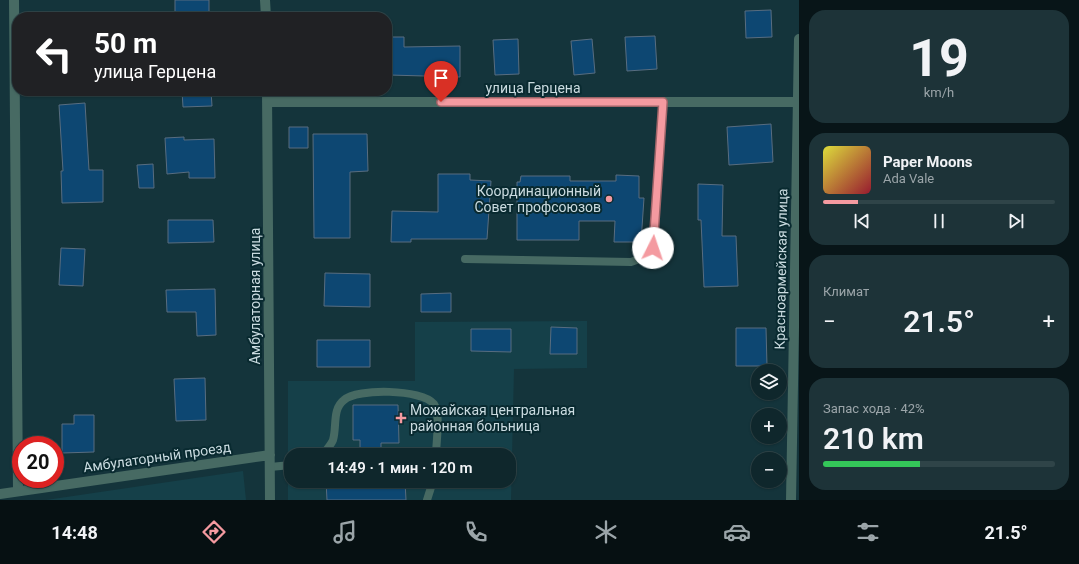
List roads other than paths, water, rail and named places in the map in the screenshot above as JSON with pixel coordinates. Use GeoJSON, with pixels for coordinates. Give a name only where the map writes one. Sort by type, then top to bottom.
{"type":"FeatureCollection","features":[{"type":"Feature","properties":{"kind":"street"},"geometry":{"type":"LineString","coordinates":[[14,0],[14,12]]}},
{"type":"Feature","properties":{"kind":"street"},"geometry":{"type":"LineString","coordinates":[[265,0],[266,12]]}},
{"type":"Feature","properties":{"kind":"street","name":"Красноармейская улица"},"geometry":{"type":"LineString","coordinates":[[791,500],[799,39]]}},
{"type":"Feature","properties":{"kind":"street"},"geometry":{"type":"LineString","coordinates":[[15,96],[18,491]]}},
{"type":"Feature","properties":{"kind":"street","name":"Амбулаторная улица"},"geometry":{"type":"LineString","coordinates":[[267,96],[270,500]]}},
{"type":"Feature","properties":{"kind":"street","name":"улица Герцена"},"geometry":{"type":"LineString","coordinates":[[267,102],[799,102]]}},
{"type":"Feature","properties":{"kind":"street","name":"Амбулаторный проезд"},"geometry":{"type":"LineString","coordinates":[[0,494],[270,455]]}},
{"type":"Feature","properties":{"kind":"lane"},"geometry":{"type":"LineString","coordinates":[[465,259],[631,262],[645,257],[653,248],[663,102]]}},
{"type":"Feature","properties":{"kind":"lane"},"geometry":{"type":"LineString","coordinates":[[328,448],[333,441],[337,408],[344,400],[358,393],[410,393],[425,397],[434,404],[438,416],[436,448]]}},
{"type":"Feature","properties":{"kind":"lane"},"geometry":{"type":"LineString","coordinates":[[270,467],[284,466]]}},
{"type":"Feature","properties":{"kind":"lane"},"geometry":{"type":"LineString","coordinates":[[427,500],[431,488]]}},
{"type":"Feature","properties":{"kind":"place","name":"Координационный Совет профсоюзов"},"geometry":{"type":"Point","coordinates":[609,199]}},
{"type":"Feature","properties":{"kind":"place","name":"Можайская центральная районная больница"},"geometry":{"type":"Point","coordinates":[401,418]}}]}
